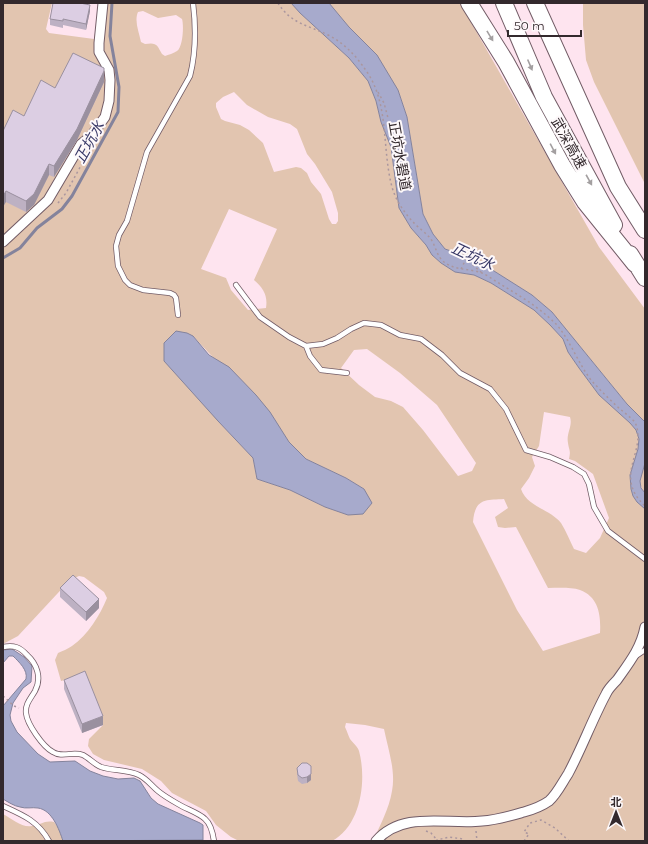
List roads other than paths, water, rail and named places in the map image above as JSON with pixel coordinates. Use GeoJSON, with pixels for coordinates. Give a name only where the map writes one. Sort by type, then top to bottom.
{"type":"FeatureCollection","features":[{"type":"Feature","properties":{"kind":"highway"},"geometry":{"type":"LineString","coordinates":[[469,3],[506,62],[562,165],[585,202],[635,264]]}},
{"type":"Feature","properties":{"kind":"highway","name":"武深高速"},"geometry":{"type":"LineString","coordinates":[[504,3],[544,97],[635,264],[645,278]]}},
{"type":"Feature","properties":{"kind":"highway","name":"武深高速"},"geometry":{"type":"LineString","coordinates":[[535,3],[618,186],[645,230]]}},
{"type":"Feature","properties":{"kind":"highway"},"geometry":{"type":"LineString","coordinates":[[546,3],[618,186]]}},
{"type":"Feature","properties":{"kind":"street"},"geometry":{"type":"LineString","coordinates":[[3,242],[48,200],[81,144],[91,136],[105,117],[109,101],[110,80],[109,70],[99,52],[98,43],[103,3]]}},
{"type":"Feature","properties":{"kind":"street"},"geometry":{"type":"LineString","coordinates":[[376,841],[394,827],[407,822],[481,822],[502,819],[530,810],[548,802],[560,788],[579,753],[606,693],[634,657],[643,638],[645,627]]}},
{"type":"Feature","properties":{"kind":"lane"},"geometry":{"type":"LineString","coordinates":[[178,315],[176,298],[170,292],[143,290],[130,285],[125,280],[118,266],[116,246],[118,235],[127,221],[147,152],[190,76],[196,34],[193,3]]}},
{"type":"Feature","properties":{"kind":"lane"},"geometry":{"type":"LineString","coordinates":[[236,285],[260,317],[289,338],[306,346],[323,344],[364,323],[381,325],[400,335],[421,339],[442,355],[460,373],[490,389],[506,409],[526,450],[550,457],[573,467],[584,474],[589,484],[594,507],[608,531],[645,559]]}},
{"type":"Feature","properties":{"kind":"lane"},"geometry":{"type":"LineString","coordinates":[[306,346],[310,356],[321,370],[347,373]]}},
{"type":"Feature","properties":{"kind":"lane"},"geometry":{"type":"LineString","coordinates":[[3,647],[18,647],[33,661],[37,670],[38,683],[29,700],[26,711],[27,719],[41,742],[53,752],[64,755],[83,755],[101,767],[138,774],[148,780],[158,791],[180,806],[205,819],[212,830],[214,841]]}},
{"type":"Feature","properties":{"kind":"lane"},"geometry":{"type":"LineString","coordinates":[[634,657],[645,650]]}},
{"type":"Feature","properties":{"kind":"lane"},"geometry":{"type":"LineString","coordinates":[[3,806],[21,814],[41,828],[49,841]]}},
{"type":"Feature","properties":{"kind":"water"},"geometry":{"type":"Polygon","coordinates":[[[291,3],[329,3],[349,27],[377,55],[398,90],[407,117],[423,214],[433,234],[445,249],[475,259],[532,295],[552,312],[627,404],[645,422],[645,463],[640,481],[641,488],[645,493],[645,509],[637,502],[631,489],[630,475],[638,449],[639,439],[636,430],[599,395],[568,352],[563,339],[534,310],[491,283],[474,275],[455,272],[432,255],[426,245],[411,228],[399,208],[391,147],[381,122],[376,101],[368,81],[349,58],[291,3]]]}},
{"type":"Feature","properties":{"kind":"water"},"geometry":{"type":"Polygon","coordinates":[[[176,331],[193,336],[209,355],[229,367],[256,395],[270,412],[289,442],[306,459],[346,478],[364,489],[372,503],[363,514],[348,515],[325,507],[290,490],[257,479],[253,458],[164,361],[164,343],[176,331]]]}},
{"type":"Feature","properties":{"kind":"water"},"geometry":{"type":"Polygon","coordinates":[[[12,649],[24,657],[32,666],[31,682],[23,688],[13,703],[10,715],[11,721],[17,732],[38,754],[50,762],[75,761],[90,771],[103,776],[118,779],[134,778],[140,781],[151,798],[158,804],[203,825],[203,840],[63,841],[54,821],[47,812],[38,808],[24,808],[11,804],[3,799],[3,706],[26,679],[26,672],[13,656],[9,656],[3,663],[3,650],[12,649]]]}},
{"type":"Feature","properties":{"kind":"waterway","name":"正坑水"},"geometry":{"type":"LineString","coordinates":[[3,258],[20,248],[37,228],[62,209],[72,196],[118,112],[119,87],[110,36],[112,3]]}}]}
